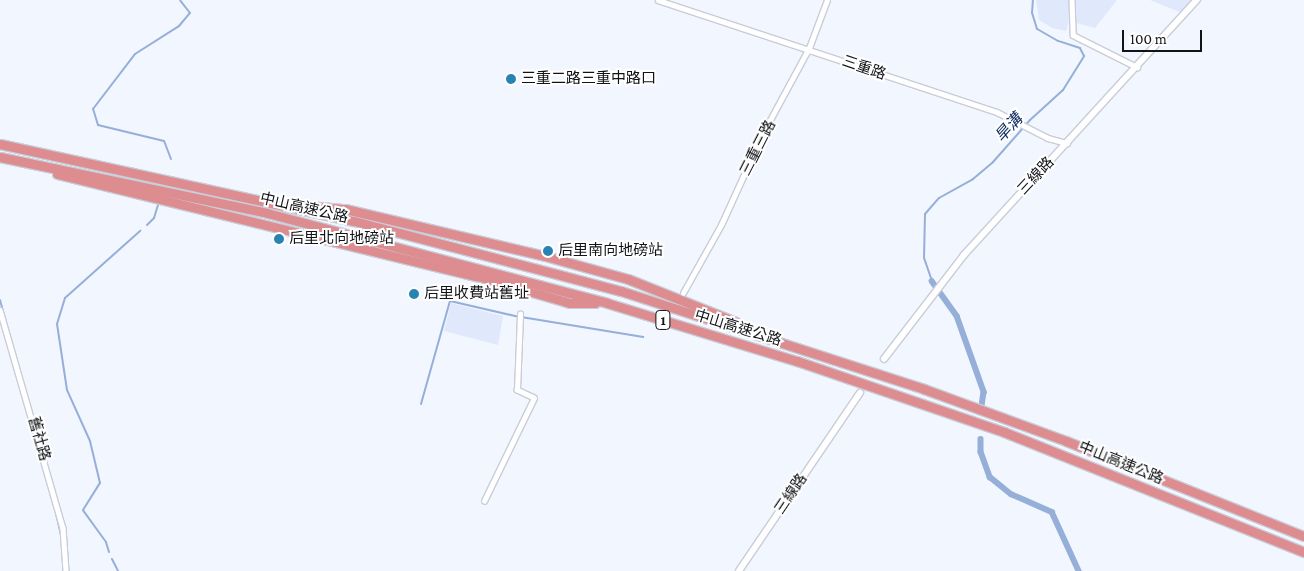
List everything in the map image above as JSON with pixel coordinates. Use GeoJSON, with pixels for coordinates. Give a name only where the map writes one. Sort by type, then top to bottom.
{"type":"FeatureCollection","features":[{"type":"Feature","properties":{"kind":"highway","name":"中山高速公路"},"geometry":{"type":"LineString","coordinates":[[0,144],[270,202],[423,238],[621,291],[825,356],[1066,441],[1304,536]]}},
{"type":"Feature","properties":{"kind":"highway","name":"中山高速公路"},"geometry":{"type":"LineString","coordinates":[[0,157],[286,218],[607,303],[797,360],[1004,432],[1304,552]]}},
{"type":"Feature","properties":{"kind":"highway"},"geometry":{"type":"LineString","coordinates":[[28,162],[90,183],[477,276],[570,303],[607,303]]}},
{"type":"Feature","properties":{"kind":"highway"},"geometry":{"type":"LineString","coordinates":[[270,202],[345,209],[479,239],[619,276],[825,356]]}},
{"type":"Feature","properties":{"kind":"street","name":"三重路"},"geometry":{"type":"LineString","coordinates":[[658,0],[809,48],[998,112],[1048,138],[1067,143]]}},
{"type":"Feature","properties":{"kind":"street","name":"三重三路"},"geometry":{"type":"LineString","coordinates":[[683,293],[721,225],[763,134],[809,48],[827,0]]}},
{"type":"Feature","properties":{"kind":"street"},"geometry":{"type":"LineString","coordinates":[[1072,0],[1072,35],[1137,67]]}},
{"type":"Feature","properties":{"kind":"street","name":"三線路"},"geometry":{"type":"LineString","coordinates":[[884,359],[964,255],[1197,0]]}},
{"type":"Feature","properties":{"kind":"street","name":"舊社路"},"geometry":{"type":"LineString","coordinates":[[0,310],[63,528],[66,571]]}},
{"type":"Feature","properties":{"kind":"street"},"geometry":{"type":"LineString","coordinates":[[484,500],[534,398],[517,390],[520,314]]}},
{"type":"Feature","properties":{"kind":"street","name":"三線路"},"geometry":{"type":"LineString","coordinates":[[739,571],[860,393]]}},
{"type":"Feature","properties":{"kind":"shaded area"},"geometry":{"type":"Polygon","coordinates":[[[1036,0],[1117,0],[1095,28],[1069,21],[1066,31],[1052,28],[1039,20],[1036,0]]]}},
{"type":"Feature","properties":{"kind":"shaded area"},"geometry":{"type":"Polygon","coordinates":[[[1150,0],[1193,0],[1182,13],[1150,0]]]}},
{"type":"Feature","properties":{"kind":"shaded area"},"geometry":{"type":"Polygon","coordinates":[[[451,303],[503,316],[498,345],[444,331],[451,303]]]}},
{"type":"Feature","properties":{"kind":"waterway"},"geometry":{"type":"LineString","coordinates":[[171,159],[164,141],[98,125],[93,109],[135,54],[179,26],[190,13],[180,0]]}},
{"type":"Feature","properties":{"kind":"waterway","name":"旱溝"},"geometry":{"type":"LineString","coordinates":[[932,281],[924,258],[925,214],[939,198],[973,179],[993,162],[1030,120],[1063,90],[1084,56],[1080,48],[1058,41],[1037,29],[1032,13],[1033,0]]}},
{"type":"Feature","properties":{"kind":"waterway"},"geometry":{"type":"LineString","coordinates":[[147,225],[154,218],[159,202]]}},
{"type":"Feature","properties":{"kind":"waterway"},"geometry":{"type":"LineString","coordinates":[[109,552],[106,542],[83,510],[100,483],[90,441],[67,390],[57,324],[65,298],[140,231]]}},
{"type":"Feature","properties":{"kind":"waterway"},"geometry":{"type":"LineString","coordinates":[[932,281],[957,316],[984,392],[982,407]]}},
{"type":"Feature","properties":{"kind":"waterway"},"geometry":{"type":"LineString","coordinates":[[0,300],[10,338]]}},
{"type":"Feature","properties":{"kind":"waterway"},"geometry":{"type":"LineString","coordinates":[[421,404],[450,301],[515,316],[643,337]]}},
{"type":"Feature","properties":{"kind":"waterway"},"geometry":{"type":"LineString","coordinates":[[981,439],[981,452],[990,477],[1011,494],[1052,512],[1079,571]]}},
{"type":"Feature","properties":{"kind":"waterway"},"geometry":{"type":"LineString","coordinates":[[55,509],[62,539]]}},
{"type":"Feature","properties":{"kind":"waterway"},"geometry":{"type":"LineString","coordinates":[[63,558],[63,571]]}},
{"type":"Feature","properties":{"kind":"waterway"},"geometry":{"type":"LineString","coordinates":[[112,559],[118,571]]}},
{"type":"Feature","properties":{"kind":"place","name":"三重二路三重中路口"},"geometry":{"type":"Point","coordinates":[511,79]}},
{"type":"Feature","properties":{"kind":"place","name":"后里北向地磅站"},"geometry":{"type":"Point","coordinates":[279,239]}},
{"type":"Feature","properties":{"kind":"place","name":"后里南向地磅站"},"geometry":{"type":"Point","coordinates":[548,251]}},
{"type":"Feature","properties":{"kind":"place","name":"后里收費站舊址"},"geometry":{"type":"Point","coordinates":[414,294]}}]}
